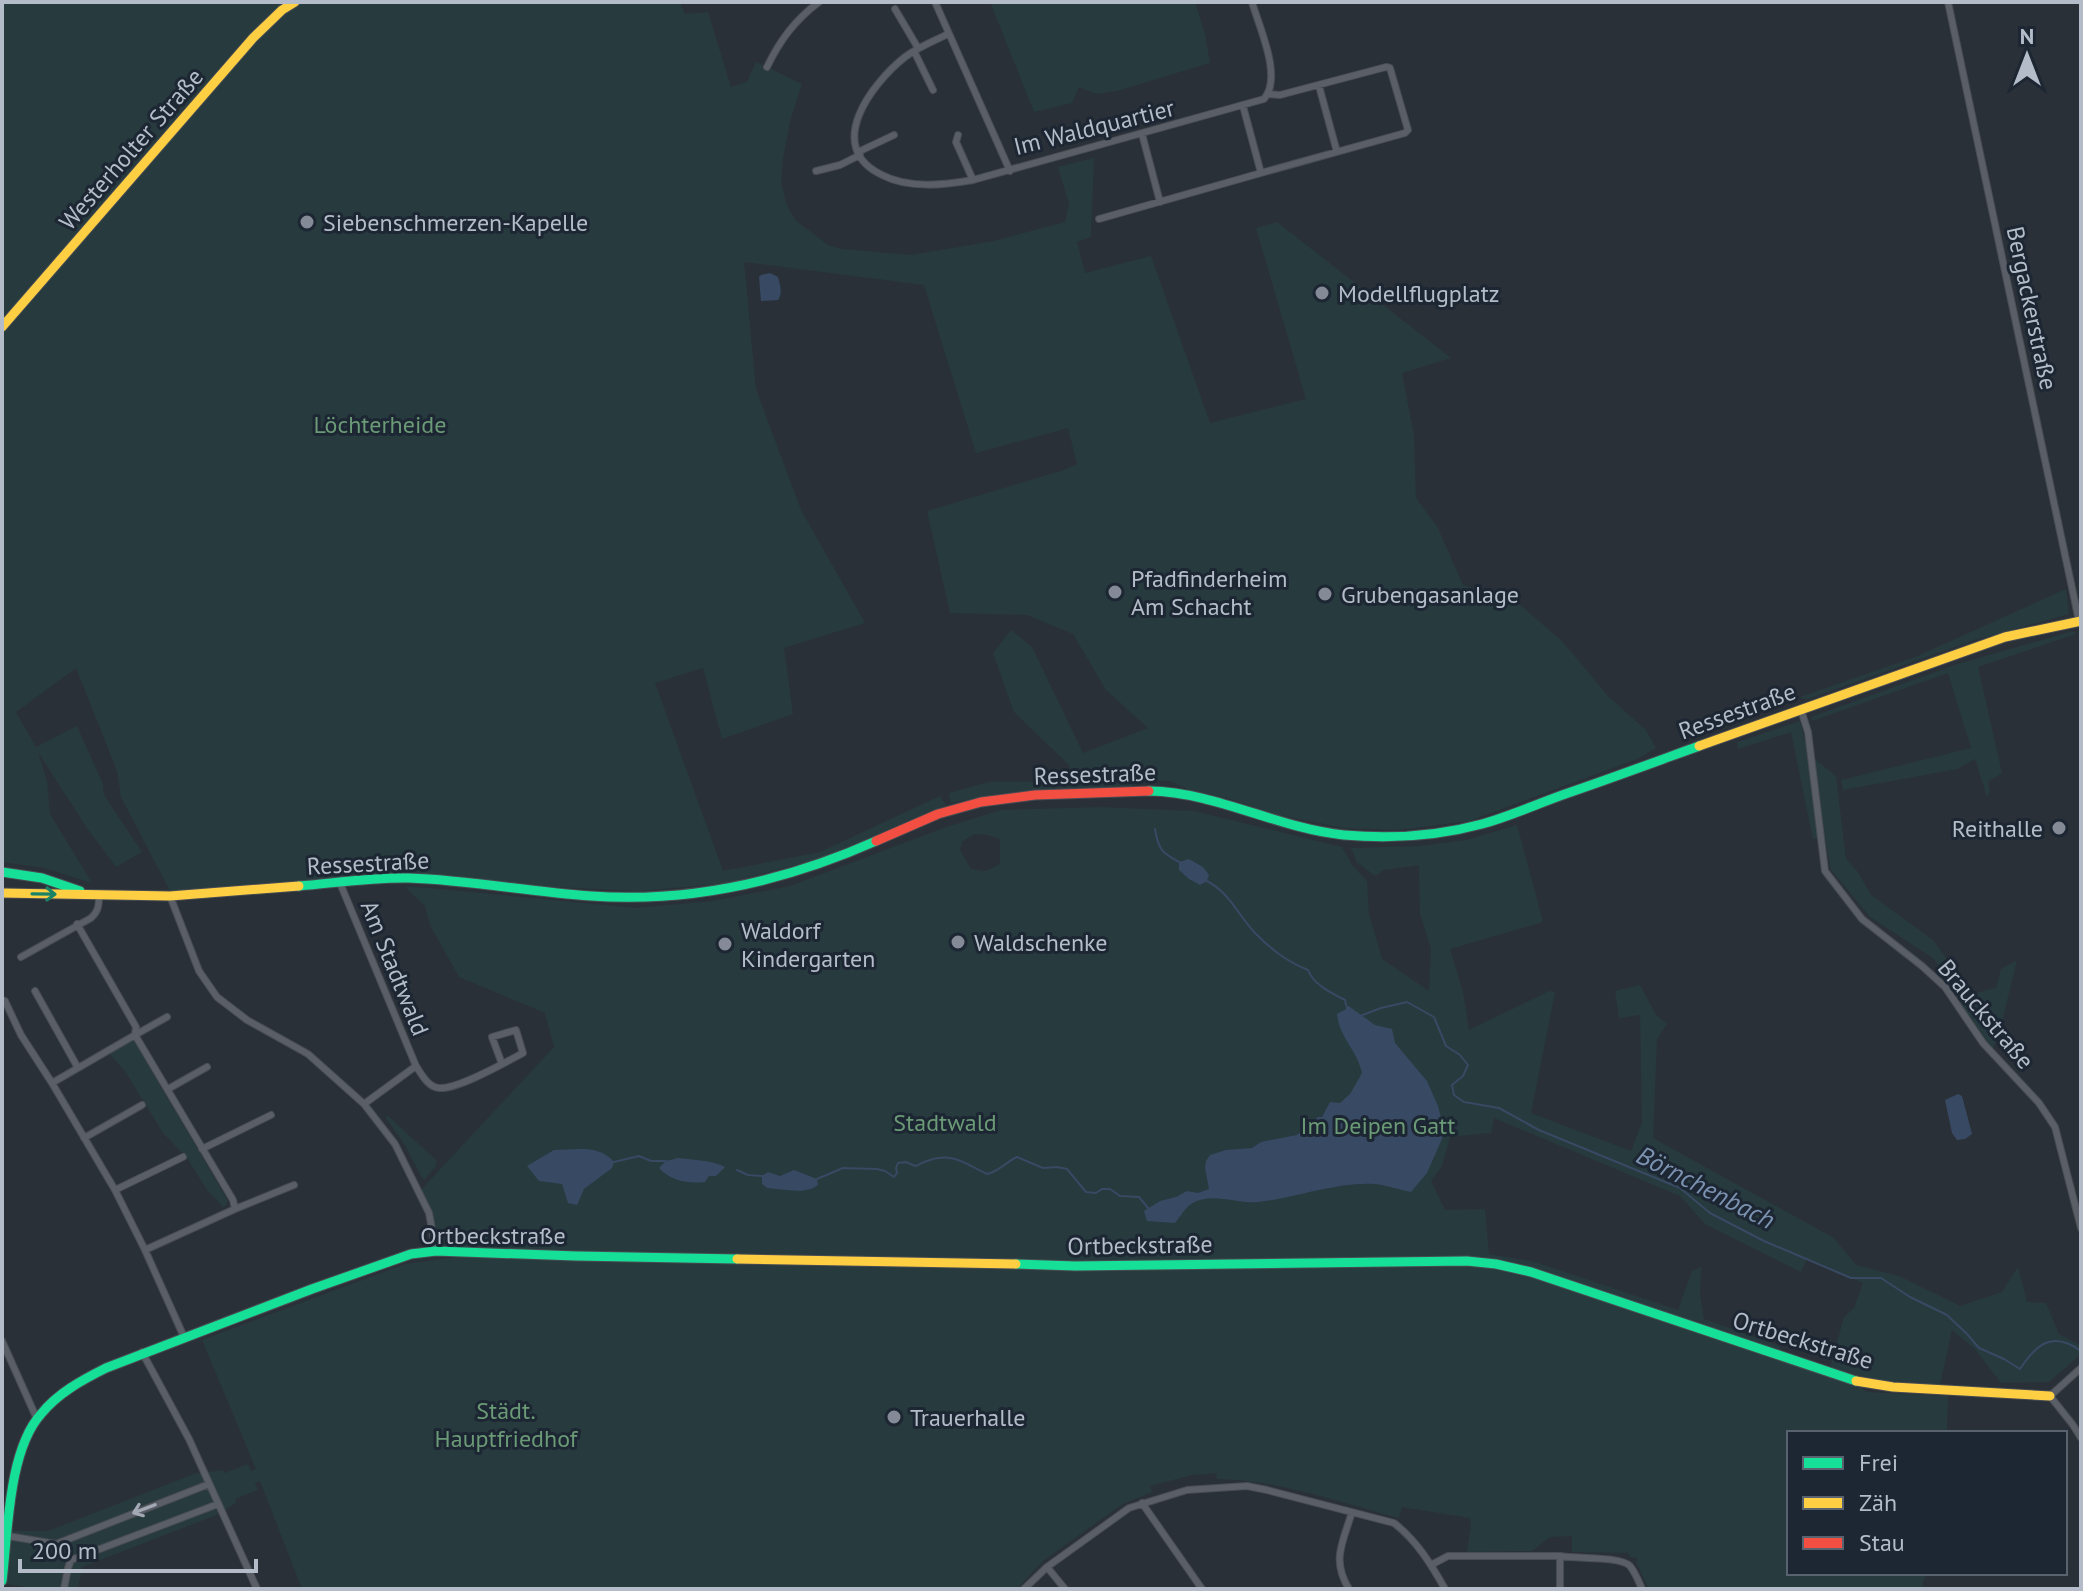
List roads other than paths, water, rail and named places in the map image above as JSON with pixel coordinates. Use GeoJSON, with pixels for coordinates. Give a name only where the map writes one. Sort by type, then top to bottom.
{"type":"FeatureCollection","features":[{"type":"Feature","properties":{"kind":"main road","name":"Westerholter Straße"},"geometry":{"type":"LineString","coordinates":[[2,327],[253,38],[295,2]]}},
{"type":"Feature","properties":{"kind":"main road","name":"Ressestraße"},"geometry":{"type":"LineString","coordinates":[[2,893],[170,896],[391,879],[440,879],[594,896],[680,896],[788,875],[963,806],[1025,796],[1120,791],[1200,796],[1295,826],[1335,834],[1393,837],[1439,834],[1482,824],[2005,637],[2080,621]]}},
{"type":"Feature","properties":{"kind":"main road","name":"Ressestraße"},"geometry":{"type":"LineString","coordinates":[[2,872],[59,882],[86,894]]}},
{"type":"Feature","properties":{"kind":"main road","name":"Ortbeckstraße"},"geometry":{"type":"LineString","coordinates":[[37,1419],[51,1403],[91,1375],[142,1352],[375,1266],[411,1254],[436,1251],[1075,1266],[1467,1261],[1531,1272],[1853,1380],[1893,1387],[2050,1396]]}},
{"type":"Feature","properties":{"kind":"main road"},"geometry":{"type":"LineString","coordinates":[[2,1581],[19,1461],[27,1436],[37,1419]]}},
{"type":"Feature","properties":{"kind":"street"},"geometry":{"type":"LineString","coordinates":[[767,67],[788,30],[819,2]]}},
{"type":"Feature","properties":{"kind":"street","name":"Im Waldquartier"},"geometry":{"type":"LineString","coordinates":[[935,2],[1010,171],[1243,106],[1264,99],[1268,94],[1280,95],[1390,68],[1408,130],[1337,152]]}},
{"type":"Feature","properties":{"kind":"street"},"geometry":{"type":"LineString","coordinates":[[1252,2],[1272,75],[1268,94]]}},
{"type":"Feature","properties":{"kind":"street","name":"Bergackerstraße"},"geometry":{"type":"LineString","coordinates":[[1948,2],[2080,621]]}},
{"type":"Feature","properties":{"kind":"street"},"geometry":{"type":"LineString","coordinates":[[895,9],[933,90]]}},
{"type":"Feature","properties":{"kind":"street"},"geometry":{"type":"LineString","coordinates":[[948,34],[916,49],[869,93],[855,128],[859,154],[865,163],[884,177],[928,185],[973,180],[1010,171]]}},
{"type":"Feature","properties":{"kind":"street"},"geometry":{"type":"LineString","coordinates":[[1099,219],[1337,152],[1319,86]]}},
{"type":"Feature","properties":{"kind":"street"},"geometry":{"type":"LineString","coordinates":[[1243,106],[1261,173]]}},
{"type":"Feature","properties":{"kind":"street"},"geometry":{"type":"LineString","coordinates":[[1142,134],[1160,202]]}},
{"type":"Feature","properties":{"kind":"street"},"geometry":{"type":"LineString","coordinates":[[816,171],[840,165],[894,135]]}},
{"type":"Feature","properties":{"kind":"street"},"geometry":{"type":"LineString","coordinates":[[958,135],[956,142],[973,180]]}},
{"type":"Feature","properties":{"kind":"street","name":"Brauckstraße"},"geometry":{"type":"LineString","coordinates":[[1801,710],[1808,732],[1825,871],[1862,919],[1945,987],[1983,1043],[2039,1103],[2055,1127],[2081,1228]]}},
{"type":"Feature","properties":{"kind":"street","name":"Am Stadtwald"},"geometry":{"type":"LineString","coordinates":[[340,883],[416,1066],[426,1082],[438,1088],[454,1085],[502,1064]]}},
{"type":"Feature","properties":{"kind":"street"},"geometry":{"type":"LineString","coordinates":[[21,957],[96,914],[99,894]]}},
{"type":"Feature","properties":{"kind":"street"},"geometry":{"type":"LineString","coordinates":[[170,896],[199,971],[217,997],[247,1020],[308,1054],[364,1104],[395,1144],[429,1213],[436,1251]]}},
{"type":"Feature","properties":{"kind":"street"},"geometry":{"type":"LineString","coordinates":[[77,924],[136,1027],[135,1035],[233,1200],[235,1209]]}},
{"type":"Feature","properties":{"kind":"street"},"geometry":{"type":"LineString","coordinates":[[35,991],[78,1068]]}},
{"type":"Feature","properties":{"kind":"street"},"geometry":{"type":"LineString","coordinates":[[2,1000],[115,1190],[184,1337]]}},
{"type":"Feature","properties":{"kind":"street"},"geometry":{"type":"LineString","coordinates":[[52,1083],[167,1017]]}},
{"type":"Feature","properties":{"kind":"street"},"geometry":{"type":"LineString","coordinates":[[516,1030],[523,1053],[502,1064],[492,1037],[516,1030]]}},
{"type":"Feature","properties":{"kind":"street","name":"Am Stadtwald"},"geometry":{"type":"LineString","coordinates":[[364,1104],[416,1066]]}},
{"type":"Feature","properties":{"kind":"street"},"geometry":{"type":"LineString","coordinates":[[168,1089],[207,1067]]}},
{"type":"Feature","properties":{"kind":"street"},"geometry":{"type":"LineString","coordinates":[[84,1138],[142,1105]]}},
{"type":"Feature","properties":{"kind":"street"},"geometry":{"type":"LineString","coordinates":[[202,1149],[271,1115]]}},
{"type":"Feature","properties":{"kind":"street"},"geometry":{"type":"LineString","coordinates":[[115,1190],[183,1157]]}},
{"type":"Feature","properties":{"kind":"street"},"geometry":{"type":"LineString","coordinates":[[145,1250],[294,1185]]}},
{"type":"Feature","properties":{"kind":"street"},"geometry":{"type":"LineString","coordinates":[[2,1341],[37,1419]]}},
{"type":"Feature","properties":{"kind":"street"},"geometry":{"type":"LineString","coordinates":[[142,1352],[189,1439],[257,1589]]}},
{"type":"Feature","properties":{"kind":"street"},"geometry":{"type":"LineString","coordinates":[[2081,1368],[2050,1396],[2081,1438]]}},
{"type":"Feature","properties":{"kind":"street"},"geometry":{"type":"LineString","coordinates":[[8,1536],[56,1544],[209,1484]]}},
{"type":"Feature","properties":{"kind":"street"},"geometry":{"type":"LineString","coordinates":[[1024,1589],[1047,1567],[1129,1508],[1187,1490],[1247,1486],[1394,1523],[1411,1536],[1445,1589]]}},
{"type":"Feature","properties":{"kind":"street"},"geometry":{"type":"LineString","coordinates":[[1142,1503],[1202,1589]]}},
{"type":"Feature","properties":{"kind":"street"},"geometry":{"type":"LineString","coordinates":[[64,1589],[71,1560],[218,1504]]}},
{"type":"Feature","properties":{"kind":"street"},"geometry":{"type":"LineString","coordinates":[[1349,1589],[1342,1578],[1338,1559],[1352,1512]]}},
{"type":"Feature","properties":{"kind":"street"},"geometry":{"type":"LineString","coordinates":[[1431,1565],[1448,1556],[1560,1556],[1621,1560],[1631,1567],[1642,1589]]}},
{"type":"Feature","properties":{"kind":"street"},"geometry":{"type":"LineString","coordinates":[[1560,1556],[1560,1589]]}},
{"type":"Feature","properties":{"kind":"street"},"geometry":{"type":"LineString","coordinates":[[1047,1567],[1065,1589]]}},
{"type":"Feature","properties":{"kind":"water"},"geometry":{"type":"Polygon","coordinates":[[[770,273],[778,277],[780,297],[778,300],[761,301],[759,277],[770,273]]]}},
{"type":"Feature","properties":{"kind":"water"},"geometry":{"type":"Polygon","coordinates":[[[1189,859],[1203,867],[1209,875],[1207,881],[1200,885],[1179,870],[1179,862],[1189,859]]]}},
{"type":"Feature","properties":{"kind":"water"},"geometry":{"type":"Polygon","coordinates":[[[1346,1005],[1375,1025],[1392,1029],[1395,1043],[1427,1081],[1438,1106],[1445,1132],[1427,1173],[1411,1192],[1360,1184],[1258,1202],[1207,1198],[1191,1204],[1175,1223],[1147,1221],[1144,1211],[1160,1201],[1187,1191],[1198,1193],[1209,1189],[1205,1168],[1210,1155],[1252,1148],[1261,1142],[1297,1135],[1322,1117],[1330,1102],[1340,1103],[1350,1094],[1362,1073],[1338,1020],[1337,1014],[1346,1009],[1346,1005]]]}},
{"type":"Feature","properties":{"kind":"water"},"geometry":{"type":"Polygon","coordinates":[[[1958,1094],[1962,1096],[1972,1134],[1957,1140],[1952,1133],[1945,1100],[1958,1094]]]}},
{"type":"Feature","properties":{"kind":"water"},"geometry":{"type":"Polygon","coordinates":[[[554,1150],[594,1150],[614,1162],[612,1168],[584,1189],[577,1205],[568,1203],[562,1184],[539,1181],[527,1166],[554,1150]]]}},
{"type":"Feature","properties":{"kind":"water"},"geometry":{"type":"Polygon","coordinates":[[[678,1158],[725,1167],[705,1182],[686,1182],[674,1179],[659,1168],[666,1161],[678,1158]]]}},
{"type":"Feature","properties":{"kind":"water"},"geometry":{"type":"Polygon","coordinates":[[[794,1170],[817,1179],[818,1185],[794,1191],[767,1188],[762,1184],[762,1176],[768,1172],[780,1176],[794,1170]]]}},
{"type":"Feature","properties":{"kind":"waterway"},"geometry":{"type":"LineString","coordinates":[[1155,829],[1162,850],[1179,862]]}},
{"type":"Feature","properties":{"kind":"waterway"},"geometry":{"type":"LineString","coordinates":[[1207,881],[1228,898],[1267,945],[1308,970],[1318,984],[1345,1000],[1346,1005]]}},
{"type":"Feature","properties":{"kind":"waterway","name":"Börnchenbach"},"geometry":{"type":"LineString","coordinates":[[1360,1016],[1407,1002],[1434,1017],[1446,1046],[1468,1065],[1463,1076],[1452,1085],[1454,1095],[1464,1102],[1499,1108],[1539,1130],[1680,1188],[1710,1213],[1764,1241],[1851,1278],[1881,1278],[1947,1315],[1979,1348],[2020,1369],[2033,1352],[2046,1343],[2062,1342],[2081,1351]]}},
{"type":"Feature","properties":{"kind":"waterway"},"geometry":{"type":"LineString","coordinates":[[614,1162],[639,1156],[651,1161],[666,1161]]}},
{"type":"Feature","properties":{"kind":"waterway"},"geometry":{"type":"LineString","coordinates":[[817,1179],[843,1168],[877,1169],[894,1177],[898,1163],[915,1166],[944,1157],[987,1174],[1017,1157],[1043,1168],[1067,1169],[1086,1192],[1110,1189],[1120,1196],[1139,1197],[1148,1208]]}},
{"type":"Feature","properties":{"kind":"waterway"},"geometry":{"type":"LineString","coordinates":[[737,1170],[762,1176]]}},
{"type":"Feature","properties":{"kind":"place","name":"Siebenschmerzen-Kapelle"},"geometry":{"type":"Point","coordinates":[307,222]}},
{"type":"Feature","properties":{"kind":"place","name":"Modellflugplatz"},"geometry":{"type":"Point","coordinates":[1322,293]}},
{"type":"Feature","properties":{"kind":"place","name":"Pfadfinderheim Am Schacht"},"geometry":{"type":"Point","coordinates":[1115,592]}},
{"type":"Feature","properties":{"kind":"place","name":"Grubengasanlage"},"geometry":{"type":"Point","coordinates":[1325,594]}},
{"type":"Feature","properties":{"kind":"place","name":"Reithalle"},"geometry":{"type":"Point","coordinates":[2059,828]}},
{"type":"Feature","properties":{"kind":"place","name":"Waldschenke"},"geometry":{"type":"Point","coordinates":[958,942]}},
{"type":"Feature","properties":{"kind":"place","name":"Waldorf Kindergarten"},"geometry":{"type":"Point","coordinates":[725,944]}},
{"type":"Feature","properties":{"kind":"place","name":"Trauerhalle"},"geometry":{"type":"Point","coordinates":[894,1417]}},
{"type":"Feature","properties":{"kind":"park label","name":"Löchterheide"},"geometry":{"type":"Point","coordinates":[380,424]}},
{"type":"Feature","properties":{"kind":"park label","name":"Stadtwald"},"geometry":{"type":"Point","coordinates":[945,1122]}},
{"type":"Feature","properties":{"kind":"park label","name":"Im Deipen Gatt"},"geometry":{"type":"Point","coordinates":[1378,1125]}},
{"type":"Feature","properties":{"kind":"park label","name":"Städt. Hauptfriedhof"},"geometry":{"type":"Point","coordinates":[506,1424]}}]}
